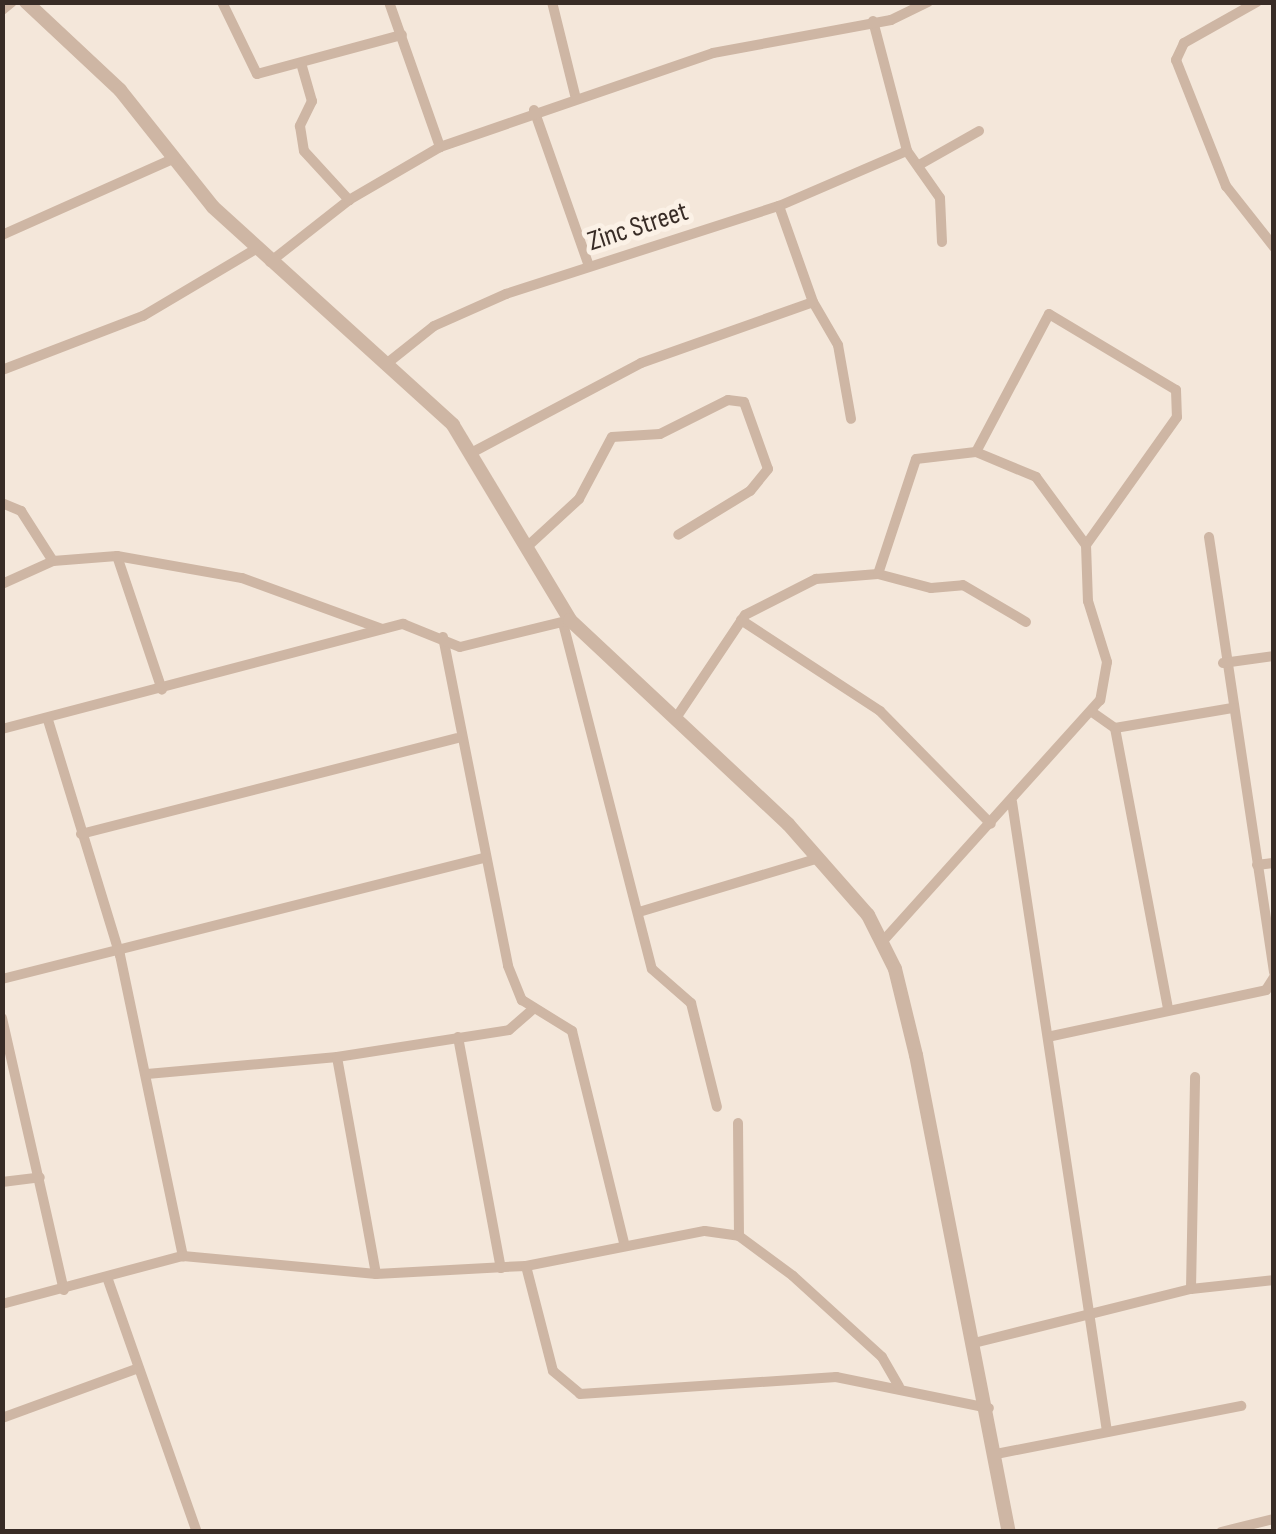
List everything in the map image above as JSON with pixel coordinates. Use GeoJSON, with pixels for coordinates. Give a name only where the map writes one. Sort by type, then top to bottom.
{"type":"FeatureCollection","features":[{"type":"Feature","properties":{"kind":"street"},"geometry":{"type":"LineString","coordinates":[[2,10],[12,2]]}},
{"type":"Feature","properties":{"kind":"street"},"geometry":{"type":"LineString","coordinates":[[26,2],[120,90],[256,249],[390,360],[473,452],[530,544],[566,621],[652,969],[691,1003],[717,1107]]}},
{"type":"Feature","properties":{"kind":"street"},"geometry":{"type":"LineString","coordinates":[[222,2],[248,68],[265,74],[402,35]]}},
{"type":"Feature","properties":{"kind":"street"},"geometry":{"type":"LineString","coordinates":[[390,2],[440,147]]}},
{"type":"Feature","properties":{"kind":"street"},"geometry":{"type":"LineString","coordinates":[[552,2],[576,98]]}},
{"type":"Feature","properties":{"kind":"street"},"geometry":{"type":"LineString","coordinates":[[270,262],[349,200],[440,147],[534,110],[712,52],[873,21],[928,2]]}},
{"type":"Feature","properties":{"kind":"street"},"geometry":{"type":"LineString","coordinates":[[1257,2],[1184,44],[1176,60],[1226,186],[1274,247]]}},
{"type":"Feature","properties":{"kind":"street"},"geometry":{"type":"LineString","coordinates":[[873,21],[907,151],[940,198],[942,242]]}},
{"type":"Feature","properties":{"kind":"street"},"geometry":{"type":"LineString","coordinates":[[300,63],[312,101],[300,126],[304,150],[349,200]]}},
{"type":"Feature","properties":{"kind":"street"},"geometry":{"type":"LineString","coordinates":[[534,110],[589,266]]}},
{"type":"Feature","properties":{"kind":"street"},"geometry":{"type":"LineString","coordinates":[[919,165],[979,131]]}},
{"type":"Feature","properties":{"kind":"street","name":"Zinc Street"},"geometry":{"type":"LineString","coordinates":[[390,360],[434,326],[589,266],[779,206],[907,151]]}},
{"type":"Feature","properties":{"kind":"street"},"geometry":{"type":"LineString","coordinates":[[3,235],[175,158]]}},
{"type":"Feature","properties":{"kind":"street"},"geometry":{"type":"LineString","coordinates":[[779,206],[813,302],[838,345],[852,419]]}},
{"type":"Feature","properties":{"kind":"street"},"geometry":{"type":"LineString","coordinates":[[2,370],[143,316],[256,249]]}},
{"type":"Feature","properties":{"kind":"street"},"geometry":{"type":"LineString","coordinates":[[473,452],[640,363],[813,302]]}},
{"type":"Feature","properties":{"kind":"street"},"geometry":{"type":"LineString","coordinates":[[976,452],[1049,314],[1176,390],[1177,418],[1086,545]]}},
{"type":"Feature","properties":{"kind":"street"},"geometry":{"type":"LineString","coordinates":[[530,544],[578,499],[612,437],[660,434],[728,400],[744,402],[768,468],[750,490],[678,535]]}},
{"type":"Feature","properties":{"kind":"street"},"geometry":{"type":"LineString","coordinates":[[878,574],[909,466],[930,452],[976,452],[1036,477],[1086,545],[1088,601],[1107,662],[1092,712],[883,941]]}},
{"type":"Feature","properties":{"kind":"street"},"geometry":{"type":"LineString","coordinates":[[2,503],[21,511],[53,561]]}},
{"type":"Feature","properties":{"kind":"street"},"geometry":{"type":"LineString","coordinates":[[1052,1036],[1266,990],[1274,975],[1222,663],[1209,537]]}},
{"type":"Feature","properties":{"kind":"street"},"geometry":{"type":"LineString","coordinates":[[118,556],[162,690]]}},
{"type":"Feature","properties":{"kind":"street"},"geometry":{"type":"LineString","coordinates":[[2,584],[53,561],[156,556],[242,578],[383,629]]}},
{"type":"Feature","properties":{"kind":"street"},"geometry":{"type":"LineString","coordinates":[[676,718],[741,620],[816,579],[878,574],[931,588],[964,585],[1026,622]]}},
{"type":"Feature","properties":{"kind":"street"},"geometry":{"type":"LineString","coordinates":[[741,620],[880,711],[992,824]]}},
{"type":"Feature","properties":{"kind":"street"},"geometry":{"type":"LineString","coordinates":[[2,729],[411,623],[442,637],[486,646],[566,621]]}},
{"type":"Feature","properties":{"kind":"street"},"geometry":{"type":"LineString","coordinates":[[566,621],[676,718],[819,858],[883,941],[978,1342],[1009,1532]]}},
{"type":"Feature","properties":{"kind":"street"},"geometry":{"type":"LineString","coordinates":[[442,637],[457,738],[511,977],[532,1010],[572,1032],[625,1246]]}},
{"type":"Feature","properties":{"kind":"street"},"geometry":{"type":"LineString","coordinates":[[1222,663],[1274,656]]}},
{"type":"Feature","properties":{"kind":"street"},"geometry":{"type":"LineString","coordinates":[[1115,728],[1232,708]]}},
{"type":"Feature","properties":{"kind":"street"},"geometry":{"type":"LineString","coordinates":[[1092,712],[1115,728],[1168,1008]]}},
{"type":"Feature","properties":{"kind":"street"},"geometry":{"type":"LineString","coordinates":[[48,720],[120,955],[183,1256]]}},
{"type":"Feature","properties":{"kind":"street"},"geometry":{"type":"LineString","coordinates":[[81,834],[457,738]]}},
{"type":"Feature","properties":{"kind":"street"},"geometry":{"type":"LineString","coordinates":[[1012,802],[1096,1318],[1106,1432]]}},
{"type":"Feature","properties":{"kind":"street"},"geometry":{"type":"LineString","coordinates":[[2,980],[120,955],[484,858]]}},
{"type":"Feature","properties":{"kind":"street"},"geometry":{"type":"LineString","coordinates":[[639,912],[819,858]]}},
{"type":"Feature","properties":{"kind":"street"},"geometry":{"type":"LineString","coordinates":[[1257,865],[1274,862]]}},
{"type":"Feature","properties":{"kind":"street"},"geometry":{"type":"LineString","coordinates":[[147,1074],[337,1057],[509,1030],[532,1010]]}},
{"type":"Feature","properties":{"kind":"street"},"geometry":{"type":"LineString","coordinates":[[2,1018],[64,1290]]}},
{"type":"Feature","properties":{"kind":"street"},"geometry":{"type":"LineString","coordinates":[[458,1037],[500,1268]]}},
{"type":"Feature","properties":{"kind":"street"},"geometry":{"type":"LineString","coordinates":[[337,1057],[376,1274]]}},
{"type":"Feature","properties":{"kind":"street"},"geometry":{"type":"LineString","coordinates":[[1191,1289],[1195,1077]]}},
{"type":"Feature","properties":{"kind":"street"},"geometry":{"type":"LineString","coordinates":[[738,1123],[739,1236]]}},
{"type":"Feature","properties":{"kind":"street"},"geometry":{"type":"LineString","coordinates":[[2,1182],[40,1177]]}},
{"type":"Feature","properties":{"kind":"street"},"geometry":{"type":"LineString","coordinates":[[2,1304],[183,1256],[376,1274],[526,1266],[683,1232],[739,1236],[856,1332],[899,1387]]}},
{"type":"Feature","properties":{"kind":"street"},"geometry":{"type":"LineString","coordinates":[[526,1266],[554,1372],[580,1394],[836,1377],[990,1408]]}},
{"type":"Feature","properties":{"kind":"street"},"geometry":{"type":"LineString","coordinates":[[107,1277],[136,1369],[197,1532]]}},
{"type":"Feature","properties":{"kind":"street"},"geometry":{"type":"LineString","coordinates":[[978,1342],[1096,1318],[1191,1289],[1274,1280]]}},
{"type":"Feature","properties":{"kind":"street"},"geometry":{"type":"LineString","coordinates":[[2,1418],[136,1369]]}},
{"type":"Feature","properties":{"kind":"street"},"geometry":{"type":"LineString","coordinates":[[996,1454],[1241,1406]]}},
{"type":"Feature","properties":{"kind":"street"},"geometry":{"type":"LineString","coordinates":[[1221,1532],[1274,1519]]}}]}
